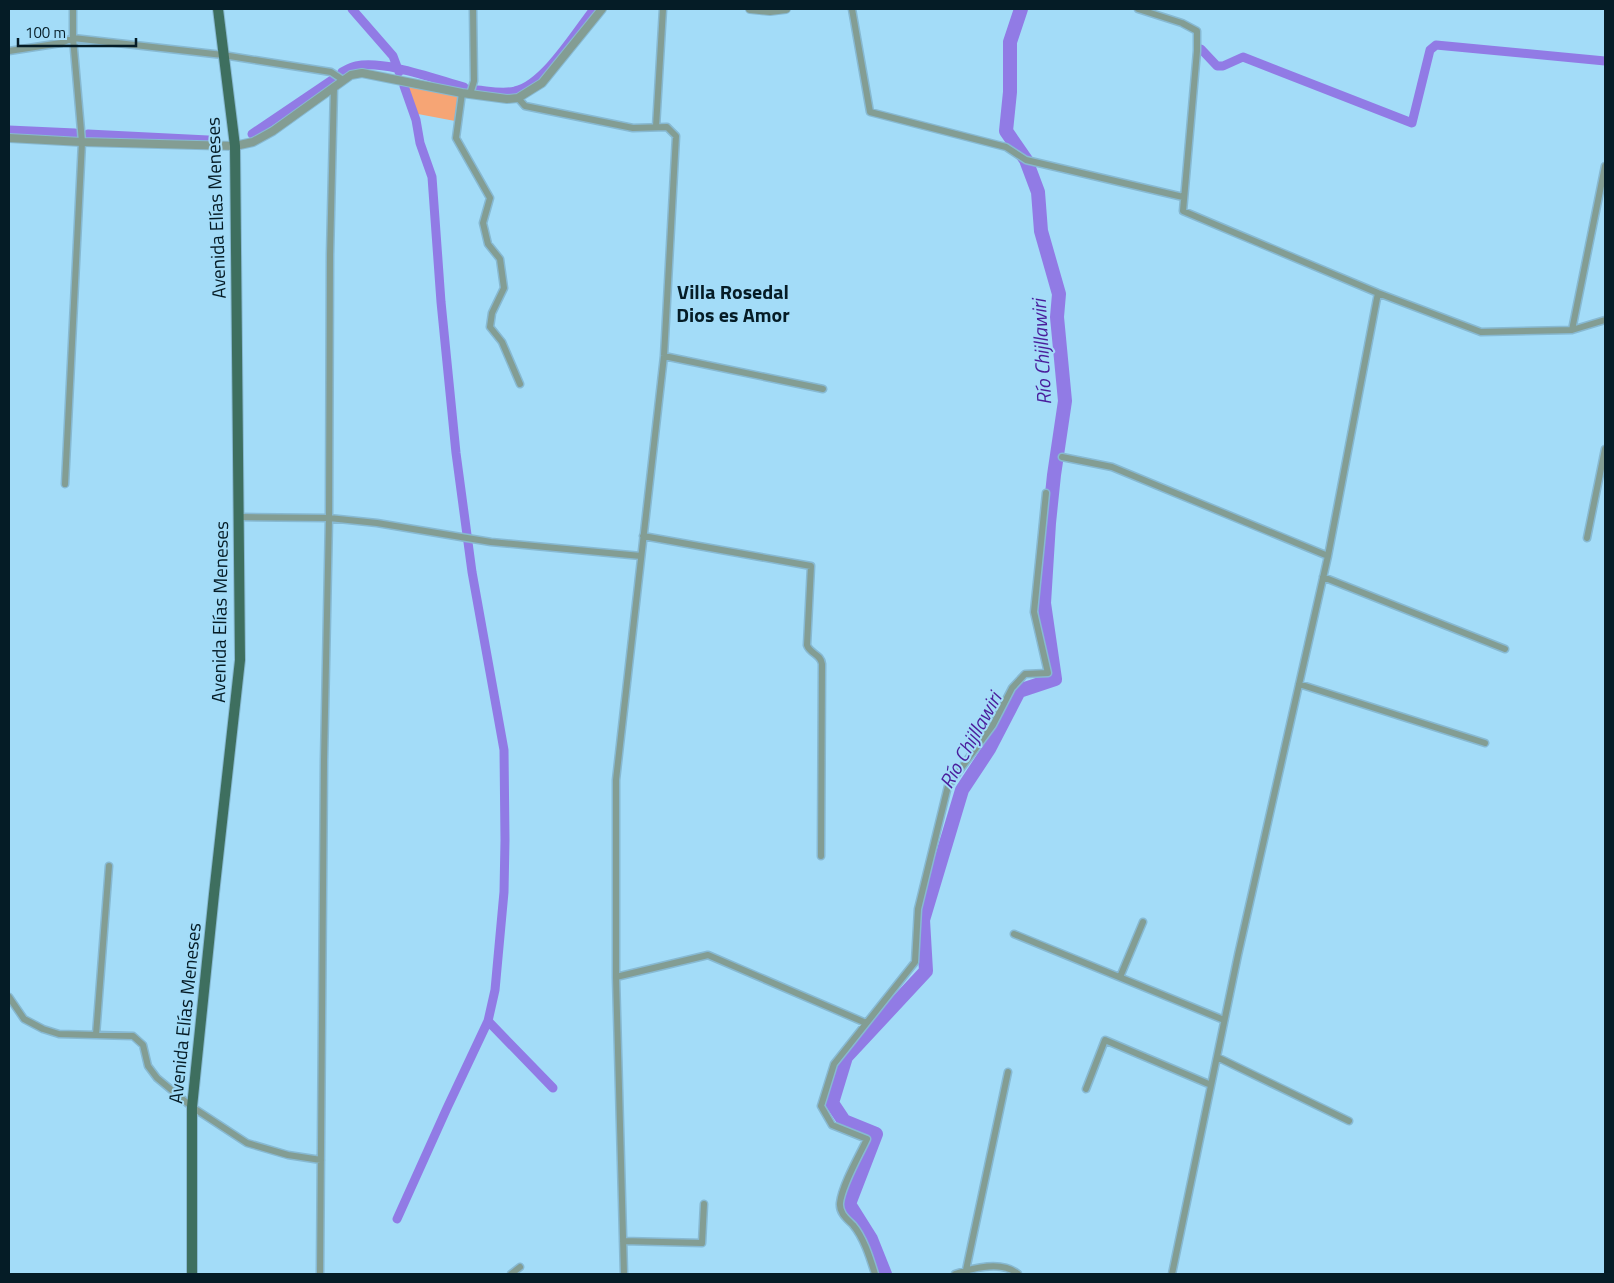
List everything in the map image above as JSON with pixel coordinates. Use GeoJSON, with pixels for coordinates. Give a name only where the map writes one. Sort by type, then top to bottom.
{"type":"FeatureCollection","features":[{"type":"Feature","properties":{"kind":"main road","name":"Avenida Elías Meneses"},"geometry":{"type":"LineString","coordinates":[[192,1274],[192,1107],[240,660],[240,517],[235,316],[235,146],[218,9]]}},
{"type":"Feature","properties":{"kind":"street"},"geometry":{"type":"LineString","coordinates":[[65,484],[82,142],[73,38],[73,9]]}},
{"type":"Feature","properties":{"kind":"street"},"geometry":{"type":"LineString","coordinates":[[473,9],[474,81],[466,94],[456,138],[490,198],[483,222],[488,244],[500,259],[504,288],[492,313],[490,326],[502,342],[520,384]]}},
{"type":"Feature","properties":{"kind":"street"},"geometry":{"type":"LineString","coordinates":[[9,138],[235,146],[253,142],[273,131],[351,74],[362,73],[466,94],[507,99],[518,98],[542,83],[602,9]]}},
{"type":"Feature","properties":{"kind":"street"},"geometry":{"type":"LineString","coordinates":[[656,127],[663,9]]}},
{"type":"Feature","properties":{"kind":"street"},"geometry":{"type":"LineString","coordinates":[[750,9],[770,11],[786,9]]}},
{"type":"Feature","properties":{"kind":"street"},"geometry":{"type":"LineString","coordinates":[[852,9],[870,112],[1006,147],[1026,160],[1183,196]]}},
{"type":"Feature","properties":{"kind":"street"},"geometry":{"type":"LineString","coordinates":[[1138,9],[1182,23],[1197,30],[1197,51],[1182,211],[1378,293],[1481,332],[1572,330],[1605,320]]}},
{"type":"Feature","properties":{"kind":"street"},"geometry":{"type":"LineString","coordinates":[[9,51],[61,43],[73,38],[223,55],[331,72],[343,80]]}},
{"type":"Feature","properties":{"kind":"street"},"geometry":{"type":"LineString","coordinates":[[320,1274],[324,790],[329,518],[330,264],[334,87]]}},
{"type":"Feature","properties":{"kind":"street"},"geometry":{"type":"LineString","coordinates":[[518,98],[525,106],[633,128],[667,126],[676,136],[664,356],[616,780],[616,976],[624,1274]]}},
{"type":"Feature","properties":{"kind":"street"},"geometry":{"type":"LineString","coordinates":[[1572,330],[1605,166]]}},
{"type":"Feature","properties":{"kind":"street"},"geometry":{"type":"LineString","coordinates":[[1172,1274],[1224,1020],[1328,556],[1378,293]]}},
{"type":"Feature","properties":{"kind":"street"},"geometry":{"type":"LineString","coordinates":[[664,356],[824,388]]}},
{"type":"Feature","properties":{"kind":"street"},"geometry":{"type":"LineString","coordinates":[[1587,538],[1605,449]]}},
{"type":"Feature","properties":{"kind":"street"},"geometry":{"type":"LineString","coordinates":[[1062,457],[1112,467],[1328,556]]}},
{"type":"Feature","properties":{"kind":"street"},"geometry":{"type":"LineString","coordinates":[[875,1274],[869,1255],[854,1226],[843,1217],[840,1204],[846,1185],[867,1139],[832,1125],[821,1106],[834,1064],[914,962],[918,909],[948,786],[993,725],[1012,688],[1026,674],[1048,673],[1034,612],[1046,493]]}},
{"type":"Feature","properties":{"kind":"street"},"geometry":{"type":"LineString","coordinates":[[240,517],[329,518],[377,523],[474,539],[641,556]]}},
{"type":"Feature","properties":{"kind":"street"},"geometry":{"type":"LineString","coordinates":[[643,536],[811,566],[807,645],[809,649],[819,656],[822,664],[821,856]]}},
{"type":"Feature","properties":{"kind":"street"},"geometry":{"type":"LineString","coordinates":[[1323,577],[1505,649]]}},
{"type":"Feature","properties":{"kind":"street"},"geometry":{"type":"LineString","coordinates":[[1299,684],[1485,743]]}},
{"type":"Feature","properties":{"kind":"street"},"geometry":{"type":"LineString","coordinates":[[96,1035],[109,866]]}},
{"type":"Feature","properties":{"kind":"street"},"geometry":{"type":"LineString","coordinates":[[1120,977],[1143,922]]}},
{"type":"Feature","properties":{"kind":"street"},"geometry":{"type":"LineString","coordinates":[[1014,934],[1224,1020]]}},
{"type":"Feature","properties":{"kind":"street"},"geometry":{"type":"LineString","coordinates":[[616,976],[708,956],[866,1024]]}},
{"type":"Feature","properties":{"kind":"street"},"geometry":{"type":"LineString","coordinates":[[9,997],[24,1019],[43,1029],[59,1034],[133,1036],[143,1045],[148,1066],[157,1078],[192,1107],[247,1143],[288,1155],[321,1160]]}},
{"type":"Feature","properties":{"kind":"street"},"geometry":{"type":"LineString","coordinates":[[1086,1089],[1105,1040],[1211,1084]]}},
{"type":"Feature","properties":{"kind":"street"},"geometry":{"type":"LineString","coordinates":[[1217,1058],[1349,1121]]}},
{"type":"Feature","properties":{"kind":"street"},"geometry":{"type":"LineString","coordinates":[[966,1270],[1008,1072]]}},
{"type":"Feature","properties":{"kind":"street"},"geometry":{"type":"LineString","coordinates":[[623,1241],[702,1243],[704,1204]]}},
{"type":"Feature","properties":{"kind":"street"},"geometry":{"type":"LineString","coordinates":[[955,1274],[966,1270],[1000,1266],[1018,1274]]}},
{"type":"Feature","properties":{"kind":"street"},"geometry":{"type":"LineString","coordinates":[[511,1274],[520,1267]]}},
{"type":"Feature","properties":{"kind":"shaded area"},"geometry":{"type":"Polygon","coordinates":[[[408,86],[458,96],[455,121],[418,114],[408,86]]]}},
{"type":"Feature","properties":{"kind":"waterway"},"geometry":{"type":"LineString","coordinates":[[352,9],[393,56],[399,72]]}},
{"type":"Feature","properties":{"kind":"waterway"},"geometry":{"type":"LineString","coordinates":[[477,90],[506,92],[526,87],[537,79],[559,56],[594,9]]}},
{"type":"Feature","properties":{"kind":"waterway","name":"Río Chijllawiri"},"geometry":{"type":"LineString","coordinates":[[885,1274],[871,1239],[849,1204],[876,1134],[844,1121],[832,1103],[846,1057],[926,971],[923,920],[962,790],[989,749],[1019,691],[1055,679],[1044,603],[1049,523],[1065,401],[1057,317],[1059,294],[1041,231],[1038,192],[1026,160],[1006,131],[1010,92],[1010,42],[1021,9]]}},
{"type":"Feature","properties":{"kind":"waterway"},"geometry":{"type":"LineString","coordinates":[[1201,49],[1217,66],[1223,66],[1243,57],[1412,123],[1430,50],[1436,45],[1605,61]]}},
{"type":"Feature","properties":{"kind":"waterway"},"geometry":{"type":"LineString","coordinates":[[342,72],[356,66],[381,66],[410,71],[464,87]]}},
{"type":"Feature","properties":{"kind":"waterway"},"geometry":{"type":"LineString","coordinates":[[252,134],[332,80]]}},
{"type":"Feature","properties":{"kind":"waterway"},"geometry":{"type":"LineString","coordinates":[[397,1219],[488,1021],[495,990],[504,892],[505,840],[504,750],[472,572],[456,453],[441,302],[432,177],[404,86]]}},
{"type":"Feature","properties":{"kind":"waterway"},"geometry":{"type":"LineString","coordinates":[[9,130],[75,133]]}},
{"type":"Feature","properties":{"kind":"waterway"},"geometry":{"type":"LineString","coordinates":[[88,134],[208,140]]}},
{"type":"Feature","properties":{"kind":"waterway"},"geometry":{"type":"LineString","coordinates":[[488,1021],[553,1088]]}},
{"type":"Feature","properties":{"kind":"district","name":"Villa Rosedal Dios es Amor"},"geometry":{"type":"Point","coordinates":[733,302]}}]}
